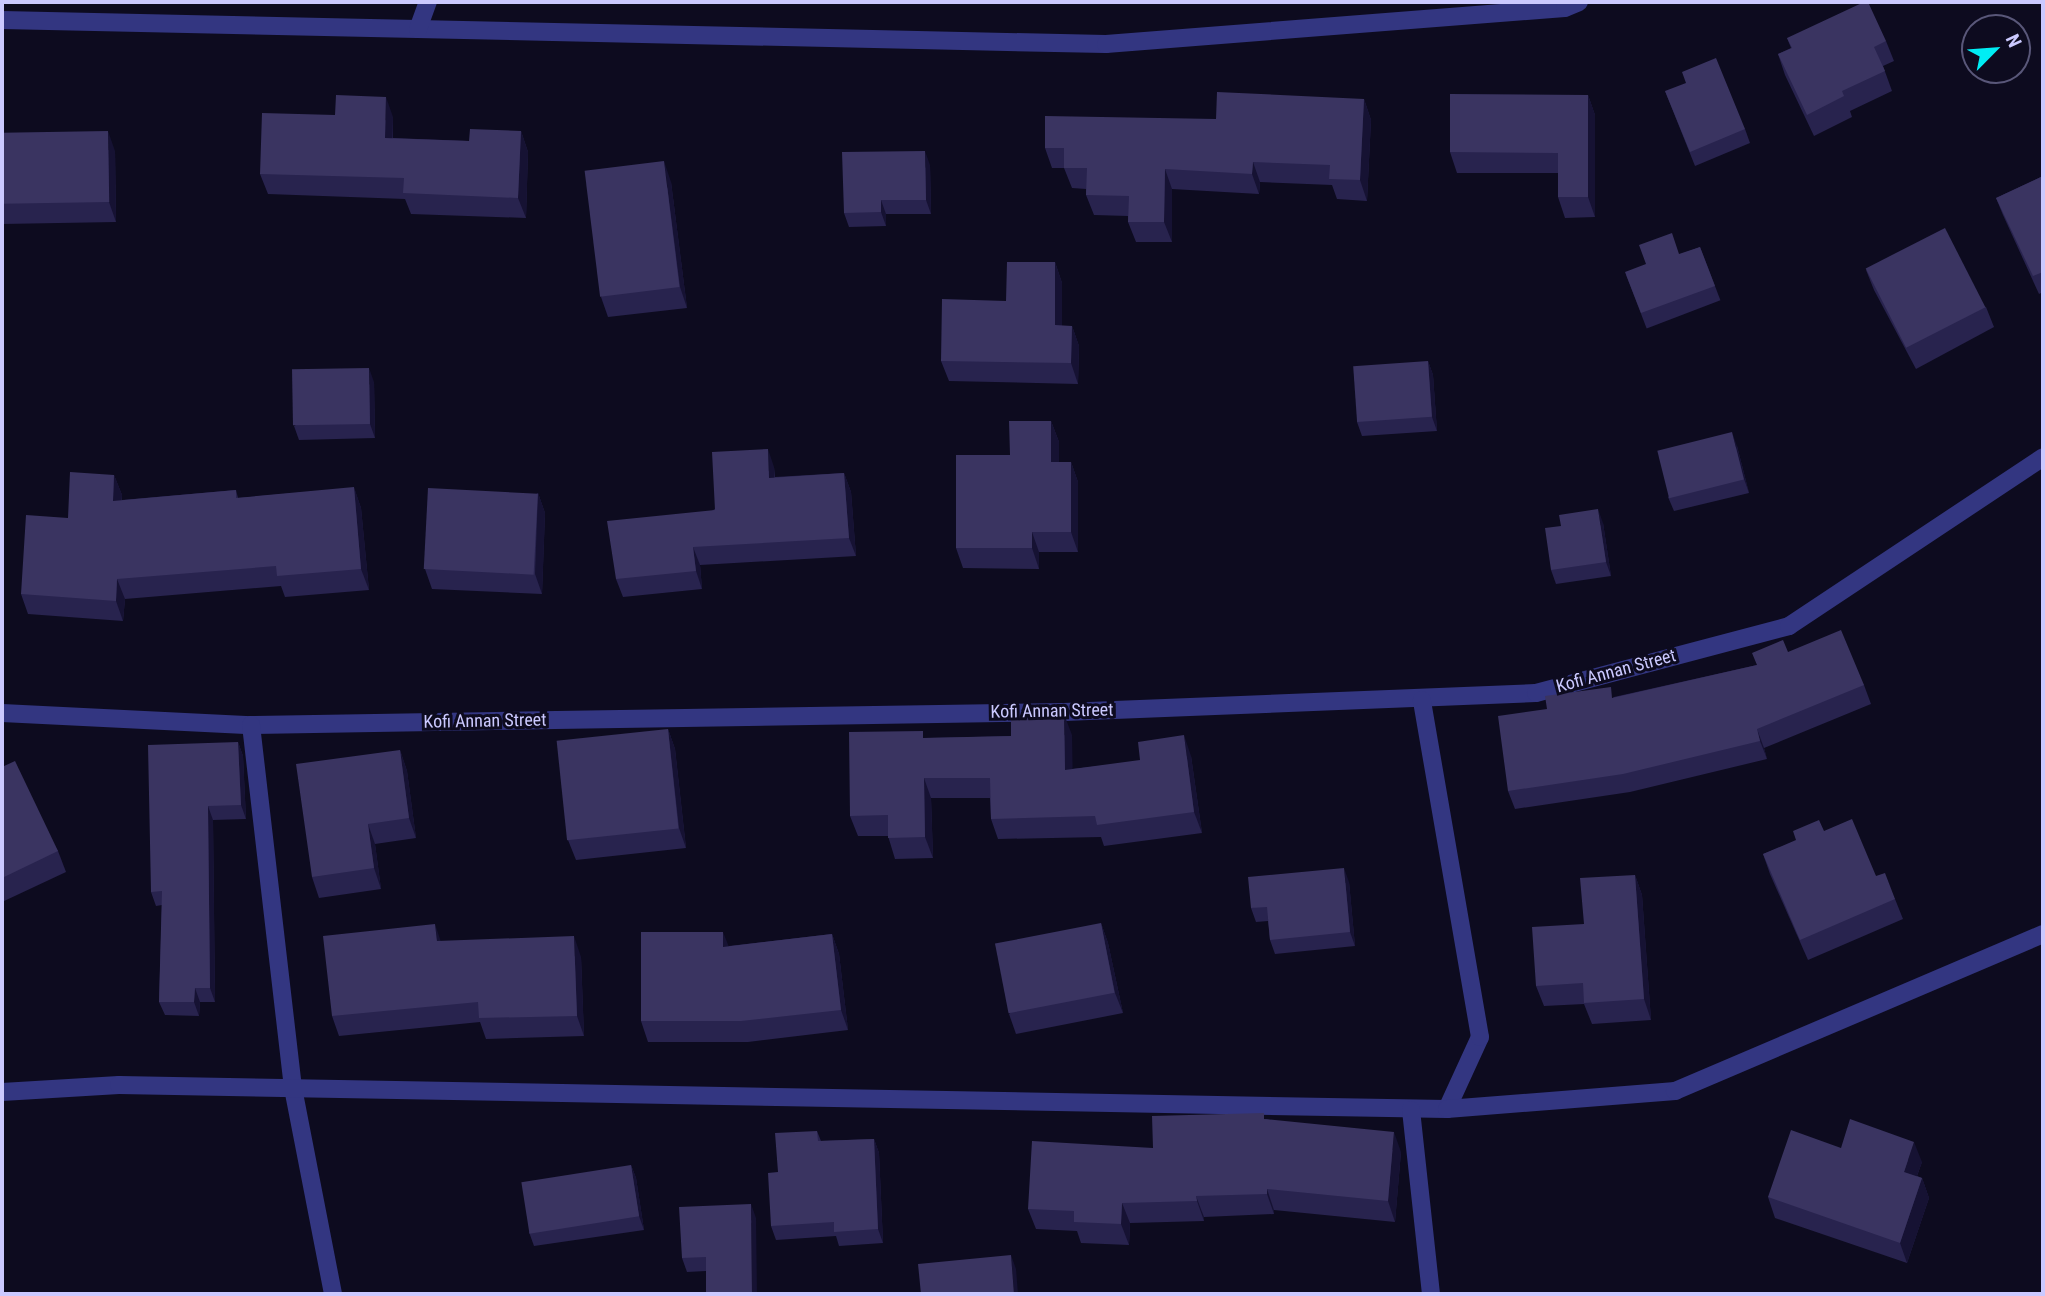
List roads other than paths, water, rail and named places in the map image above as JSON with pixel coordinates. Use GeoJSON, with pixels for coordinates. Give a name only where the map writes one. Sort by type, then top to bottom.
{"type":"FeatureCollection","features":[{"type":"Feature","properties":{"kind":"street"},"geometry":{"type":"LineString","coordinates":[[418,29],[428,2]]}},
{"type":"Feature","properties":{"kind":"street"},"geometry":{"type":"LineString","coordinates":[[2,20],[1106,44],[1565,8],[1579,2]]}},
{"type":"Feature","properties":{"kind":"street","name":"Kofi Annan Street"},"geometry":{"type":"LineString","coordinates":[[2,713],[251,725],[1064,712],[1422,700],[1536,693],[1789,625],[2043,457]]}},
{"type":"Feature","properties":{"kind":"street"},"geometry":{"type":"LineString","coordinates":[[1422,700],[1480,1037],[1447,1109]]}},
{"type":"Feature","properties":{"kind":"street"},"geometry":{"type":"LineString","coordinates":[[251,725],[293,1088],[333,1294]]}},
{"type":"Feature","properties":{"kind":"street"},"geometry":{"type":"LineString","coordinates":[[2,1092],[120,1085],[1447,1109],[1675,1091],[2043,934]]}},
{"type":"Feature","properties":{"kind":"street"},"geometry":{"type":"LineString","coordinates":[[1411,1110],[1431,1294]]}}]}
